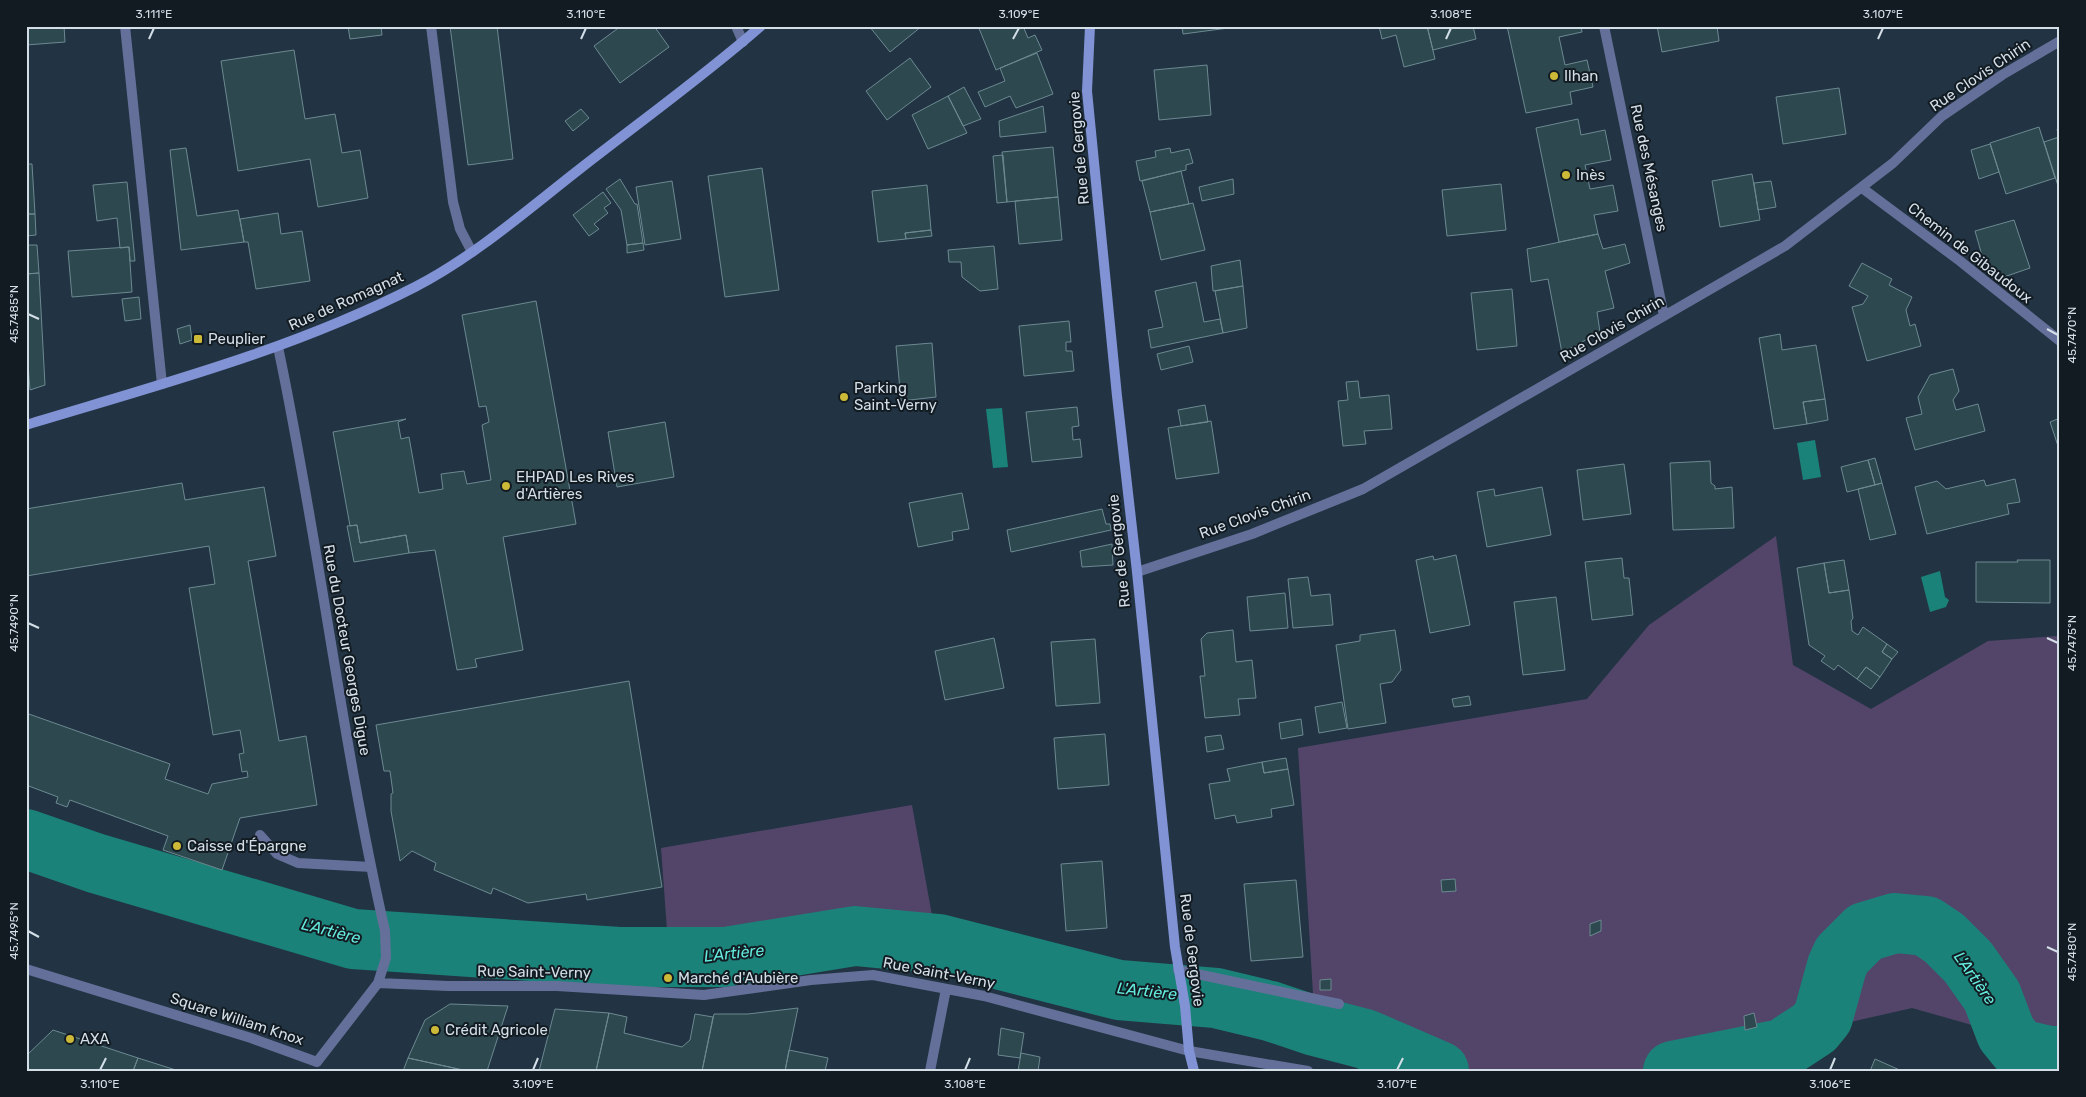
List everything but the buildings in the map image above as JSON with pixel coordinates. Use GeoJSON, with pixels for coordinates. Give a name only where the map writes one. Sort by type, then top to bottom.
{"type":"FeatureCollection","features":[{"type":"Feature","properties":{"kind":"main road","name":"Rue de Romagnat"},"geometry":{"type":"LineString","coordinates":[[26,425],[278,347],[362,313],[417,286],[472,252],[743,42],[761,26]]}},
{"type":"Feature","properties":{"kind":"main road","name":"Rue de Gergovie"},"geometry":{"type":"LineString","coordinates":[[1090,26],[1087,90],[1117,396],[1178,970],[1185,1006],[1189,1051],[1194,1071]]}},
{"type":"Feature","properties":{"kind":"street"},"geometry":{"type":"LineString","coordinates":[[125,26],[162,384]]}},
{"type":"Feature","properties":{"kind":"street"},"geometry":{"type":"LineString","coordinates":[[431,26],[453,202],[460,229],[472,252]]}},
{"type":"Feature","properties":{"kind":"street"},"geometry":{"type":"LineString","coordinates":[[736,26],[743,42]]}},
{"type":"Feature","properties":{"kind":"street","name":"Rue des Mésanges"},"geometry":{"type":"LineString","coordinates":[[1604,26],[1664,316]]}},
{"type":"Feature","properties":{"kind":"street","name":"Rue Clovis Chirin"},"geometry":{"type":"LineString","coordinates":[[1137,572],[1252,534],[1363,489],[1664,316],[1785,246],[1893,163],[1942,116],[2002,75],[2060,40]]}},
{"type":"Feature","properties":{"kind":"street","name":"Chemin de Gibaudoux"},"geometry":{"type":"LineString","coordinates":[[1862,188],[1960,261],[2060,341]]}},
{"type":"Feature","properties":{"kind":"street","name":"Rue du Docteur Georges Digue"},"geometry":{"type":"LineString","coordinates":[[278,347],[292,415],[342,720],[385,931],[386,958]]}},
{"type":"Feature","properties":{"kind":"street"},"geometry":{"type":"LineString","coordinates":[[260,835],[277,854],[298,863],[371,867]]}},
{"type":"Feature","properties":{"kind":"street","name":"Square William Knox"},"geometry":{"type":"LineString","coordinates":[[26,969],[251,1038],[319,1066],[378,983],[386,958]]}},
{"type":"Feature","properties":{"kind":"street"},"geometry":{"type":"LineString","coordinates":[[1178,970],[1339,1004]]}},
{"type":"Feature","properties":{"kind":"street","name":"Rue Saint-Verny"},"geometry":{"type":"LineString","coordinates":[[378,983],[448,986],[556,986],[704,995],[811,980],[873,975],[984,996],[1189,1051],[1308,1071]]}},
{"type":"Feature","properties":{"kind":"street"},"geometry":{"type":"LineString","coordinates":[[930,1071],[946,989]]}},
{"type":"Feature","properties":{"kind":"shaded area"},"geometry":{"type":"Polygon","coordinates":[[[1002,408],[1008,467],[993,468],[986,409],[1002,408]]]}},
{"type":"Feature","properties":{"kind":"shaded area"},"geometry":{"type":"Polygon","coordinates":[[[1815,440],[1821,477],[1803,480],[1797,443],[1815,440]]]}},
{"type":"Feature","properties":{"kind":"shaded area"},"geometry":{"type":"Polygon","coordinates":[[[1776,536],[1793,665],[1871,709],[1988,641],[2058,636],[2060,630],[2060,1050],[1912,1008],[1636,1071],[1425,1071],[1315,1026],[1298,748],[1587,699],[1649,625],[1776,536]]]}},
{"type":"Feature","properties":{"kind":"shaded area"},"geometry":{"type":"Polygon","coordinates":[[[1940,571],[1945,597],[1949,600],[1946,607],[1930,612],[1921,577],[1940,571]]]}},
{"type":"Feature","properties":{"kind":"shaded area"},"geometry":{"type":"Polygon","coordinates":[[[912,805],[933,921],[1001,947],[1117,969],[1135,968],[1156,982],[1106,979],[1023,960],[948,940],[913,926],[841,927],[726,943],[651,950],[571,946],[385,931],[382,919],[509,933],[668,943],[661,848],[912,805]]]}},
{"type":"Feature","properties":{"kind":"waterway","name":"L'Artière"},"geometry":{"type":"LineString","coordinates":[[26,839],[95,863],[353,939],[619,957],[725,957],[855,936],[939,944],[1119,990],[1216,998],[1270,1011],[1315,1026],[1365,1039],[1439,1071]]}},
{"type":"Feature","properties":{"kind":"waterway","name":"L'Artière"},"geometry":{"type":"LineString","coordinates":[[1673,1071],[1782,1049],[1814,1028],[1823,1017],[1837,966],[1842,955],[1865,932],[1895,923],[1926,926],[1944,938],[1968,962],[1992,996],[2006,1033],[2019,1049],[2049,1056],[2060,1056]]}},
{"type":"Feature","properties":{"kind":"place","name":"Ilhan"},"geometry":{"type":"Point","coordinates":[1554,76]}},
{"type":"Feature","properties":{"kind":"place","name":"Inès"},"geometry":{"type":"Point","coordinates":[1566,175]}},
{"type":"Feature","properties":{"kind":"place","name":"Peuplier"},"geometry":{"type":"Point","coordinates":[198,339]}},
{"type":"Feature","properties":{"kind":"place","name":"Parking Saint-Verny"},"geometry":{"type":"Point","coordinates":[844,397]}},
{"type":"Feature","properties":{"kind":"place","name":"EHPAD Les Rives d'Artières"},"geometry":{"type":"Point","coordinates":[506,486]}},
{"type":"Feature","properties":{"kind":"place","name":"Caisse d'Épargne"},"geometry":{"type":"Point","coordinates":[177,846]}},
{"type":"Feature","properties":{"kind":"place","name":"Marché d'Aubière"},"geometry":{"type":"Point","coordinates":[668,978]}},
{"type":"Feature","properties":{"kind":"place","name":"Crédit Agricole"},"geometry":{"type":"Point","coordinates":[435,1030]}},
{"type":"Feature","properties":{"kind":"place","name":"AXA"},"geometry":{"type":"Point","coordinates":[70,1039]}}]}
